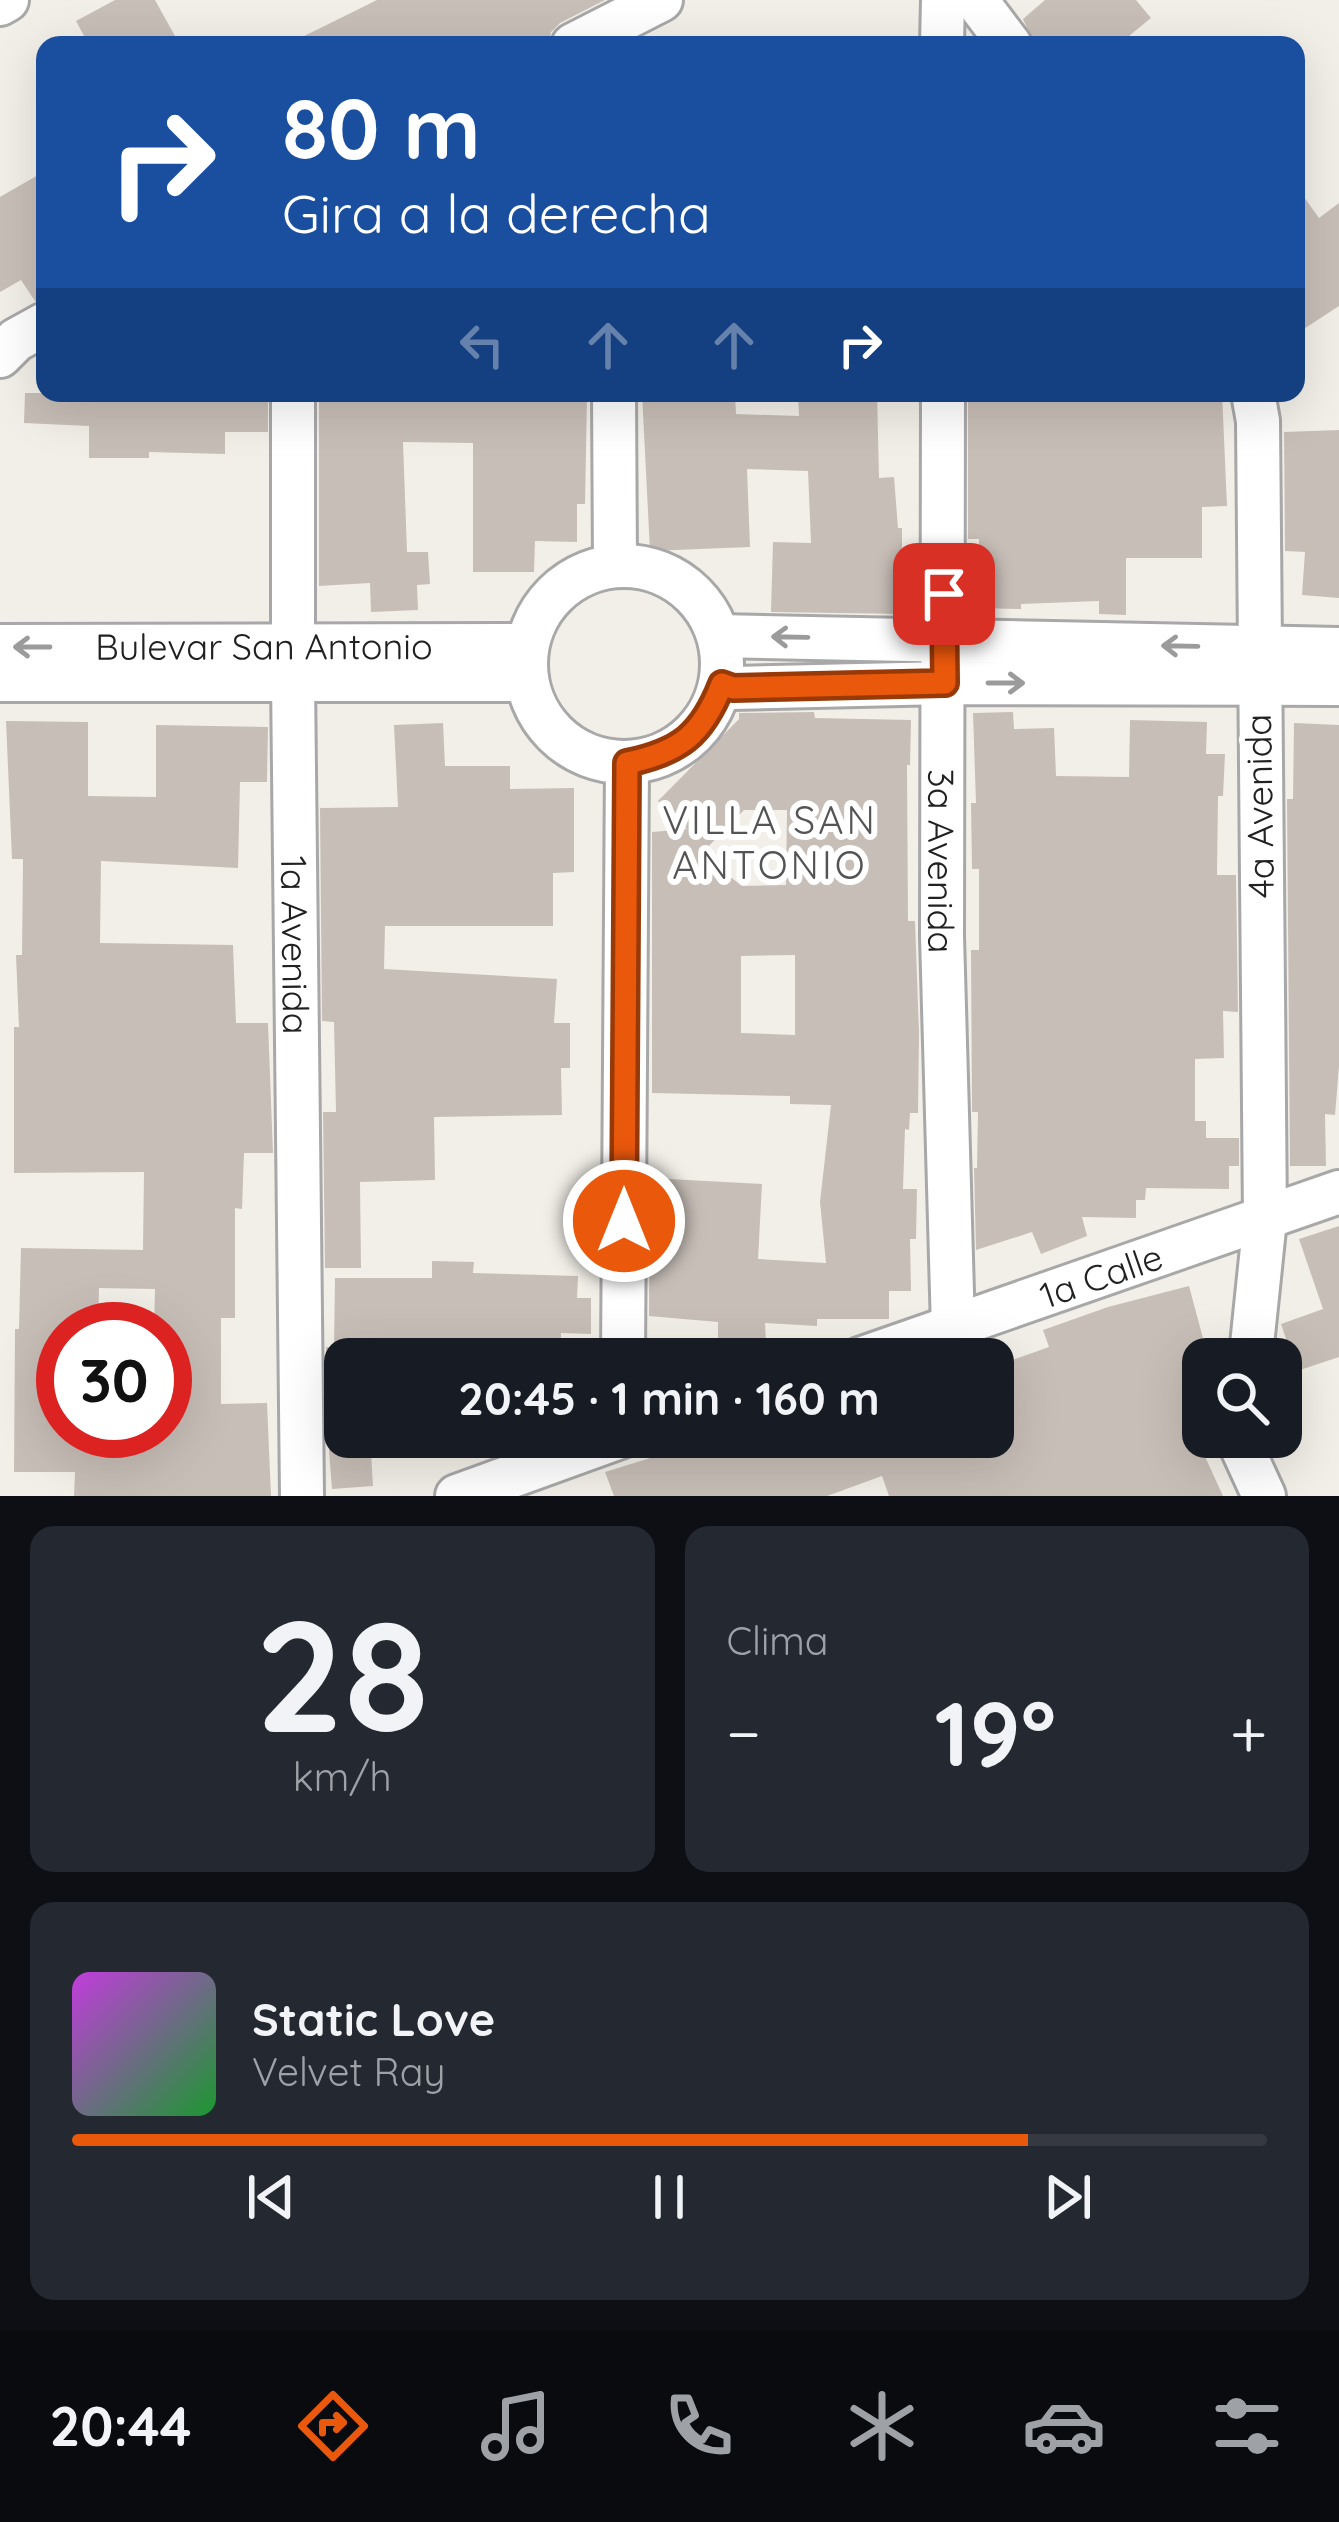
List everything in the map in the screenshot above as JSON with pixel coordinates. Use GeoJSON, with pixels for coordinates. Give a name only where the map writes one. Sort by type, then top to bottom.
{"type":"FeatureCollection","features":[{"type":"Feature","properties":{"kind":"street"},"geometry":{"type":"LineString","coordinates":[[612,35],[661,0]]}},
{"type":"Feature","properties":{"kind":"street"},"geometry":{"type":"LineString","coordinates":[[942,36],[943,0]]}},
{"type":"Feature","properties":{"kind":"street"},"geometry":{"type":"LineString","coordinates":[[976,0],[1003,36]]}},
{"type":"Feature","properties":{"kind":"street"},"geometry":{"type":"LineString","coordinates":[[0,356],[36,329]]}},
{"type":"Feature","properties":{"kind":"street","name":"1a Avenida"},"geometry":{"type":"LineString","coordinates":[[293,402],[302,1496]]}},
{"type":"Feature","properties":{"kind":"street"},"geometry":{"type":"LineString","coordinates":[[614,402],[615,566]]}},
{"type":"Feature","properties":{"kind":"street","name":"3a Avenida"},"geometry":{"type":"LineString","coordinates":[[943,402],[942,936],[953,1329]]}},
{"type":"Feature","properties":{"kind":"street","name":"4a Avenida"},"geometry":{"type":"LineString","coordinates":[[1253,1338],[1265,1219],[1255,402]]}},
{"type":"Feature","properties":{"kind":"street"},"geometry":{"type":"LineString","coordinates":[[615,566],[645,568],[673,578],[697,596],[719,636],[722,684],[710,715],[688,740],[660,756],[627,763],[600,759],[573,748],[536,707],[527,663],[538,616],[558,591],[584,574],[615,566]]}},
{"type":"Feature","properties":{"kind":"street"},"geometry":{"type":"LineString","coordinates":[[719,636],[944,640],[1258,665],[1339,685]]}},
{"type":"Feature","properties":{"kind":"street","name":"Bulevar San Antonio"},"geometry":{"type":"LineString","coordinates":[[0,646],[294,664]]}},
{"type":"Feature","properties":{"kind":"street"},"geometry":{"type":"LineString","coordinates":[[722,684],[733,688],[945,683],[1258,665],[1339,649]]}},
{"type":"Feature","properties":{"kind":"street","name":"Bulevar San Antonio"},"geometry":{"type":"LineString","coordinates":[[0,680],[294,664],[527,663]]}},
{"type":"Feature","properties":{"kind":"street"},"geometry":{"type":"LineString","coordinates":[[623,1338],[627,763]]}},
{"type":"Feature","properties":{"kind":"street","name":"1a Calle"},"geometry":{"type":"LineString","coordinates":[[925,1338],[1339,1192]]}},
{"type":"Feature","properties":{"kind":"street"},"geometry":{"type":"LineString","coordinates":[[457,1496],[562,1458]]}},
{"type":"Feature","properties":{"kind":"street"},"geometry":{"type":"LineString","coordinates":[[1247,1458],[1264,1496]]}},
{"type":"Feature","properties":{"kind":"building"},"geometry":{"type":"Polygon","coordinates":[[[115,0],[155,0],[175,36],[84,36],[76,21],[115,0]]]}},
{"type":"Feature","properties":{"kind":"building"},"geometry":{"type":"Polygon","coordinates":[[[377,0],[605,0],[560,23],[550,36],[304,36],[377,0]]]}},
{"type":"Feature","properties":{"kind":"building"},"geometry":{"type":"Polygon","coordinates":[[[1045,0],[1136,0],[1151,18],[1129,36],[1031,36],[1023,19],[1045,0]]]}},
{"type":"Feature","properties":{"kind":"building"},"geometry":{"type":"Polygon","coordinates":[[[36,176],[36,301],[21,280],[0,292],[0,197],[36,176]]]}},
{"type":"Feature","properties":{"kind":"building"},"geometry":{"type":"Polygon","coordinates":[[[1305,199],[1319,218],[1339,203],[1339,306],[1305,328],[1305,199]]]}},
{"type":"Feature","properties":{"kind":"building"},"geometry":{"type":"Polygon","coordinates":[[[25,393],[36,393],[36,402],[268,402],[268,432],[225,432],[225,454],[149,452],[149,458],[89,458],[89,426],[24,423],[25,393]]]}},
{"type":"Feature","properties":{"kind":"building"},"geometry":{"type":"Polygon","coordinates":[[[319,402],[587,402],[585,504],[577,504],[577,542],[535,541],[534,572],[473,572],[473,443],[403,442],[407,552],[428,552],[430,584],[417,585],[418,610],[371,612],[370,583],[319,586],[319,402]]]}},
{"type":"Feature","properties":{"kind":"building"},"geometry":{"type":"Polygon","coordinates":[[[642,402],[735,402],[736,414],[799,416],[798,402],[877,402],[879,478],[894,477],[898,528],[902,528],[902,614],[771,612],[773,542],[811,543],[808,471],[747,469],[750,547],[650,551],[642,402]]]}},
{"type":"Feature","properties":{"kind":"building"},"geometry":{"type":"Polygon","coordinates":[[[968,402],[1222,402],[1227,506],[1202,507],[1202,558],[1126,558],[1126,615],[1099,614],[1099,601],[977,608],[979,539],[968,539],[968,402]]]}},
{"type":"Feature","properties":{"kind":"building"},"geometry":{"type":"Polygon","coordinates":[[[1339,430],[1339,598],[1302,595],[1305,552],[1285,551],[1284,432],[1339,430]]]}},
{"type":"Feature","properties":{"kind":"building"},"geometry":{"type":"Polygon","coordinates":[[[814,712],[815,718],[911,720],[908,921],[915,921],[918,1113],[910,1113],[909,1130],[905,1129],[903,1189],[917,1189],[916,1239],[910,1239],[911,1291],[889,1291],[889,1319],[817,1319],[817,1326],[765,1323],[766,1338],[718,1338],[718,1322],[649,1316],[650,1178],[762,1184],[758,1259],[826,1263],[820,1202],[831,1105],[790,1104],[790,1096],[652,1093],[652,832],[687,829],[658,801],[739,719],[739,713],[814,712]],[[744,810],[701,854],[742,886],[786,885],[787,810],[744,810]],[[795,955],[741,956],[741,1033],[795,1035],[795,955]]]}},
{"type":"Feature","properties":{"kind":"building"},"geometry":{"type":"Polygon","coordinates":[[[1013,712],[1014,729],[1054,728],[1056,776],[1129,777],[1130,720],[1207,722],[1206,754],[1225,754],[1223,796],[1218,796],[1217,875],[1236,875],[1238,1012],[1223,1011],[1224,1058],[1195,1059],[1195,1121],[1206,1121],[1206,1138],[1239,1138],[1239,1166],[1229,1166],[1229,1189],[1146,1188],[1145,1200],[1136,1200],[1136,1218],[1082,1217],[1087,1236],[1041,1254],[1032,1232],[976,1250],[978,1112],[972,1112],[971,950],[979,950],[979,869],[972,869],[973,713],[1013,712]]]}},
{"type":"Feature","properties":{"kind":"building"},"geometry":{"type":"Polygon","coordinates":[[[6,721],[88,722],[88,796],[156,797],[156,725],[268,727],[267,782],[240,782],[238,868],[101,861],[100,943],[233,945],[236,1023],[268,1023],[273,1153],[244,1153],[242,1209],[235,1208],[235,1318],[221,1318],[221,1404],[267,1403],[271,1496],[74,1496],[75,1472],[14,1472],[21,1248],[143,1250],[144,1172],[14,1173],[14,1027],[19,1027],[16,955],[22,955],[23,859],[12,859],[6,721]]]}},
{"type":"Feature","properties":{"kind":"building"},"geometry":{"type":"Polygon","coordinates":[[[443,723],[445,766],[510,766],[510,789],[574,788],[574,872],[553,873],[553,926],[385,926],[384,969],[557,979],[554,1023],[570,1023],[570,1068],[561,1068],[562,1115],[434,1117],[435,1180],[360,1182],[361,1268],[325,1268],[323,1112],[336,1112],[334,1022],[322,1021],[320,808],[398,807],[394,725],[443,723]]]}},
{"type":"Feature","properties":{"kind":"building"},"geometry":{"type":"Polygon","coordinates":[[[1294,723],[1339,725],[1339,1066],[1335,1115],[1325,1114],[1326,1166],[1290,1166],[1287,799],[1293,799],[1294,723]]]}},
{"type":"Feature","properties":{"kind":"building"},"geometry":{"type":"Polygon","coordinates":[[[1339,1226],[1339,1357],[1302,1369],[1302,1338],[1286,1338],[1281,1324],[1323,1309],[1299,1239],[1339,1226]]]}},
{"type":"Feature","properties":{"kind":"building"},"geometry":{"type":"Polygon","coordinates":[[[432,1261],[474,1262],[473,1273],[578,1276],[577,1298],[591,1298],[591,1334],[334,1338],[335,1278],[432,1278],[432,1261]]]}},
{"type":"Feature","properties":{"kind":"building"},"geometry":{"type":"Polygon","coordinates":[[[1189,1286],[1203,1338],[1182,1338],[1182,1458],[1206,1458],[1223,1496],[889,1496],[882,1476],[827,1496],[614,1496],[605,1472],[650,1458],[1014,1458],[1014,1360],[1049,1347],[1043,1330],[1189,1286]]]}},
{"type":"Feature","properties":{"kind":"building"},"geometry":{"type":"Polygon","coordinates":[[[330,1458],[371,1458],[373,1486],[332,1489],[330,1458]]]}},
{"type":"Feature","properties":{"kind":"district","name":"VILLA SAN ANTONIO"},"geometry":{"type":"Point","coordinates":[770,842]}},
{"type":"Feature","properties":{"kind":"route"},"geometry":{"type":"LineString","coordinates":[[624,1221],[627,763],[660,756],[688,740],[710,715],[722,684],[733,688],[945,683],[944,594]]}}]}
